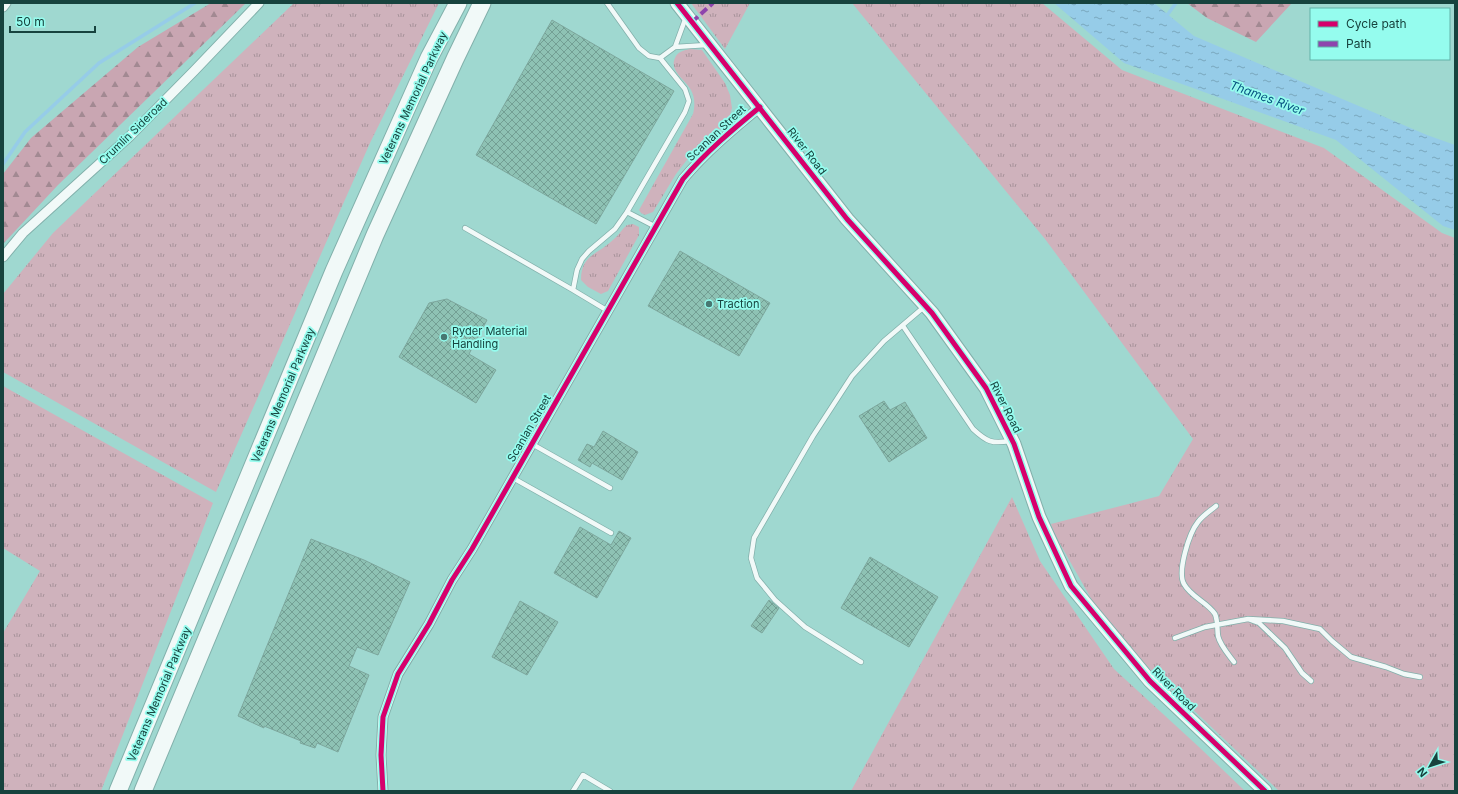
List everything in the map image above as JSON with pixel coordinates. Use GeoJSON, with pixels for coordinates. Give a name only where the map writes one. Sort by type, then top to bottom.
{"type":"FeatureCollection","features":[{"type":"Feature","properties":{"kind":"highway","name":"Veterans Memorial Parkway"},"geometry":{"type":"LineString","coordinates":[[118,791],[334,271],[429,58],[458,3]]}},
{"type":"Feature","properties":{"kind":"highway","name":"Veterans Memorial Parkway"},"geometry":{"type":"LineString","coordinates":[[143,791],[375,235],[482,3]]}},
{"type":"Feature","properties":{"kind":"street"},"geometry":{"type":"LineString","coordinates":[[3,7],[6,3]]}},
{"type":"Feature","properties":{"kind":"street","name":"Crumlin Sideroad"},"geometry":{"type":"LineString","coordinates":[[3,256],[23,233],[129,137],[194,72],[259,3]]}},
{"type":"Feature","properties":{"kind":"street","name":"River Road"},"geometry":{"type":"LineString","coordinates":[[677,3],[847,219],[925,306],[986,388],[1012,440],[1039,517],[1071,586],[1150,681],[1265,791]]}},
{"type":"Feature","properties":{"kind":"street","name":"Scanlan Street"},"geometry":{"type":"LineString","coordinates":[[383,791],[381,755],[383,717],[398,674],[429,624],[452,580],[472,549],[513,478],[683,179],[718,141],[760,107]]}},
{"type":"Feature","properties":{"kind":"lane"},"geometry":{"type":"LineString","coordinates":[[573,290],[577,270],[582,259],[615,228],[627,212],[689,101],[685,90],[660,58],[649,56],[639,48],[607,3]]}},
{"type":"Feature","properties":{"kind":"lane"},"geometry":{"type":"LineString","coordinates":[[675,47],[687,15]]}},
{"type":"Feature","properties":{"kind":"lane"},"geometry":{"type":"LineString","coordinates":[[660,58],[675,47],[710,44]]}},
{"type":"Feature","properties":{"kind":"lane"},"geometry":{"type":"LineString","coordinates":[[627,212],[656,227]]}},
{"type":"Feature","properties":{"kind":"lane"},"geometry":{"type":"LineString","coordinates":[[464,228],[608,311]]}},
{"type":"Feature","properties":{"kind":"lane"},"geometry":{"type":"LineString","coordinates":[[861,662],[805,627],[775,600],[757,578],[751,558],[754,538],[813,436],[852,376],[884,342],[925,306]]}},
{"type":"Feature","properties":{"kind":"lane"},"geometry":{"type":"LineString","coordinates":[[903,326],[973,430],[985,440],[997,443],[1012,440]]}},
{"type":"Feature","properties":{"kind":"lane"},"geometry":{"type":"LineString","coordinates":[[532,444],[610,488]]}},
{"type":"Feature","properties":{"kind":"lane"},"geometry":{"type":"LineString","coordinates":[[513,478],[611,533]]}},
{"type":"Feature","properties":{"kind":"lane"},"geometry":{"type":"LineString","coordinates":[[1216,506],[1197,523],[1186,545],[1182,579],[1189,591],[1210,608],[1215,615],[1218,637],[1234,662]]}},
{"type":"Feature","properties":{"kind":"lane"},"geometry":{"type":"LineString","coordinates":[[1248,619],[1259,623],[1286,648],[1302,673],[1311,681]]}},
{"type":"Feature","properties":{"kind":"lane"},"geometry":{"type":"LineString","coordinates":[[1175,638],[1194,630],[1248,619],[1283,621],[1320,629],[1351,657],[1420,678]]}},
{"type":"Feature","properties":{"kind":"lane"},"geometry":{"type":"LineString","coordinates":[[573,791],[583,775],[610,791]]}},
{"type":"Feature","properties":{"kind":"green space"},"geometry":{"type":"Polygon","coordinates":[[[211,3],[246,3],[58,185],[3,244],[3,174],[31,138],[138,47],[211,3]]]}},
{"type":"Feature","properties":{"kind":"green space"},"geometry":{"type":"Polygon","coordinates":[[[294,3],[439,3],[370,143],[216,492],[3,372],[3,294],[53,233],[294,3]]]}},
{"type":"Feature","properties":{"kind":"green space"},"geometry":{"type":"Polygon","coordinates":[[[691,3],[750,3],[725,49],[691,3]]]}},
{"type":"Feature","properties":{"kind":"green space"},"geometry":{"type":"Polygon","coordinates":[[[852,3],[1042,3],[1122,70],[1324,148],[1442,233],[1455,238],[1455,791],[1279,791],[1129,649],[1093,602],[1055,535],[1051,524],[1159,496],[1193,439],[1045,239],[852,3]]]}},
{"type":"Feature","properties":{"kind":"green space"},"geometry":{"type":"Polygon","coordinates":[[[1187,3],[1292,3],[1256,42],[1207,18],[1187,3]]]}},
{"type":"Feature","properties":{"kind":"green space"},"geometry":{"type":"Polygon","coordinates":[[[690,49],[702,50],[725,83],[730,95],[732,108],[729,118],[723,126],[693,152],[676,174],[653,212],[645,215],[639,210],[693,114],[694,102],[691,90],[678,75],[674,67],[677,54],[690,49]]]}},
{"type":"Feature","properties":{"kind":"green space"},"geometry":{"type":"Polygon","coordinates":[[[633,224],[639,227],[639,235],[608,291],[601,294],[588,287],[581,280],[582,271],[587,260],[616,237],[627,225],[633,224]]]}},
{"type":"Feature","properties":{"kind":"green space"},"geometry":{"type":"Polygon","coordinates":[[[3,386],[213,503],[101,791],[3,791],[3,633],[40,571],[3,548],[3,386]]]}},
{"type":"Feature","properties":{"kind":"green space"},"geometry":{"type":"Polygon","coordinates":[[[1012,497],[1040,561],[1114,669],[1245,791],[851,791],[1012,497]]]}},
{"type":"Feature","properties":{"kind":"water","name":"Thames River"},"geometry":{"type":"Polygon","coordinates":[[[1054,3],[1154,3],[1194,36],[1427,135],[1455,145],[1455,230],[1443,226],[1336,140],[1124,63],[1054,3]]]}},
{"type":"Feature","properties":{"kind":"building"},"geometry":{"type":"Polygon","coordinates":[[[552,20],[674,91],[596,224],[476,155],[552,20]]]}},
{"type":"Feature","properties":{"kind":"building","name":"Traction"},"geometry":{"type":"Polygon","coordinates":[[[680,251],[770,303],[739,356],[648,306],[680,251]]]}},
{"type":"Feature","properties":{"kind":"building","name":"Ryder Material Handling"},"geometry":{"type":"Polygon","coordinates":[[[447,299],[487,320],[469,354],[496,370],[476,403],[399,357],[429,303],[447,299]]]}},
{"type":"Feature","properties":{"kind":"building"},"geometry":{"type":"Polygon","coordinates":[[[884,401],[890,410],[905,402],[927,438],[889,462],[859,416],[884,401]]]}},
{"type":"Feature","properties":{"kind":"building"},"geometry":{"type":"Polygon","coordinates":[[[603,431],[638,452],[622,480],[592,463],[590,467],[578,460],[587,444],[594,447],[603,431]]]}},
{"type":"Feature","properties":{"kind":"building"},"geometry":{"type":"Polygon","coordinates":[[[580,527],[611,545],[619,531],[631,538],[597,598],[554,573],[580,527]]]}},
{"type":"Feature","properties":{"kind":"building"},"geometry":{"type":"Polygon","coordinates":[[[311,539],[364,560],[410,582],[378,655],[357,647],[349,666],[369,675],[338,752],[317,743],[315,748],[300,743],[301,741],[264,726],[264,728],[238,716],[311,539]]]}},
{"type":"Feature","properties":{"kind":"building"},"geometry":{"type":"Polygon","coordinates":[[[870,557],[938,597],[909,647],[841,608],[870,557]]]}},
{"type":"Feature","properties":{"kind":"building"},"geometry":{"type":"Polygon","coordinates":[[[769,600],[779,608],[762,633],[751,626],[769,600]]]}},
{"type":"Feature","properties":{"kind":"building"},"geometry":{"type":"Polygon","coordinates":[[[520,601],[558,622],[527,675],[492,657],[520,601]]]}},
{"type":"Feature","properties":{"kind":"waterway"},"geometry":{"type":"LineString","coordinates":[[3,164],[25,132],[99,63],[195,3]]}},
{"type":"Feature","properties":{"kind":"waterway"},"geometry":{"type":"LineString","coordinates":[[1165,18],[1176,3]]}},
{"type":"Feature","properties":{"kind":"marked path"},"geometry":{"type":"LineString","coordinates":[[692,22],[713,3]]}},
{"type":"Feature","properties":{"kind":"cycle path"},"geometry":{"type":"LineString","coordinates":[[677,3],[847,219],[932,313],[986,388],[1014,444],[1039,517],[1071,586],[1150,681],[1265,791]]}},
{"type":"Feature","properties":{"kind":"cycle path"},"geometry":{"type":"LineString","coordinates":[[383,791],[381,755],[383,717],[398,674],[429,624],[452,580],[472,549],[683,179],[739,124],[760,107]]}},
{"type":"Feature","properties":{"kind":"place","name":"Traction"},"geometry":{"type":"Point","coordinates":[709,304]}},
{"type":"Feature","properties":{"kind":"place","name":"Ryder Material Handling"},"geometry":{"type":"Point","coordinates":[444,337]}}]}
